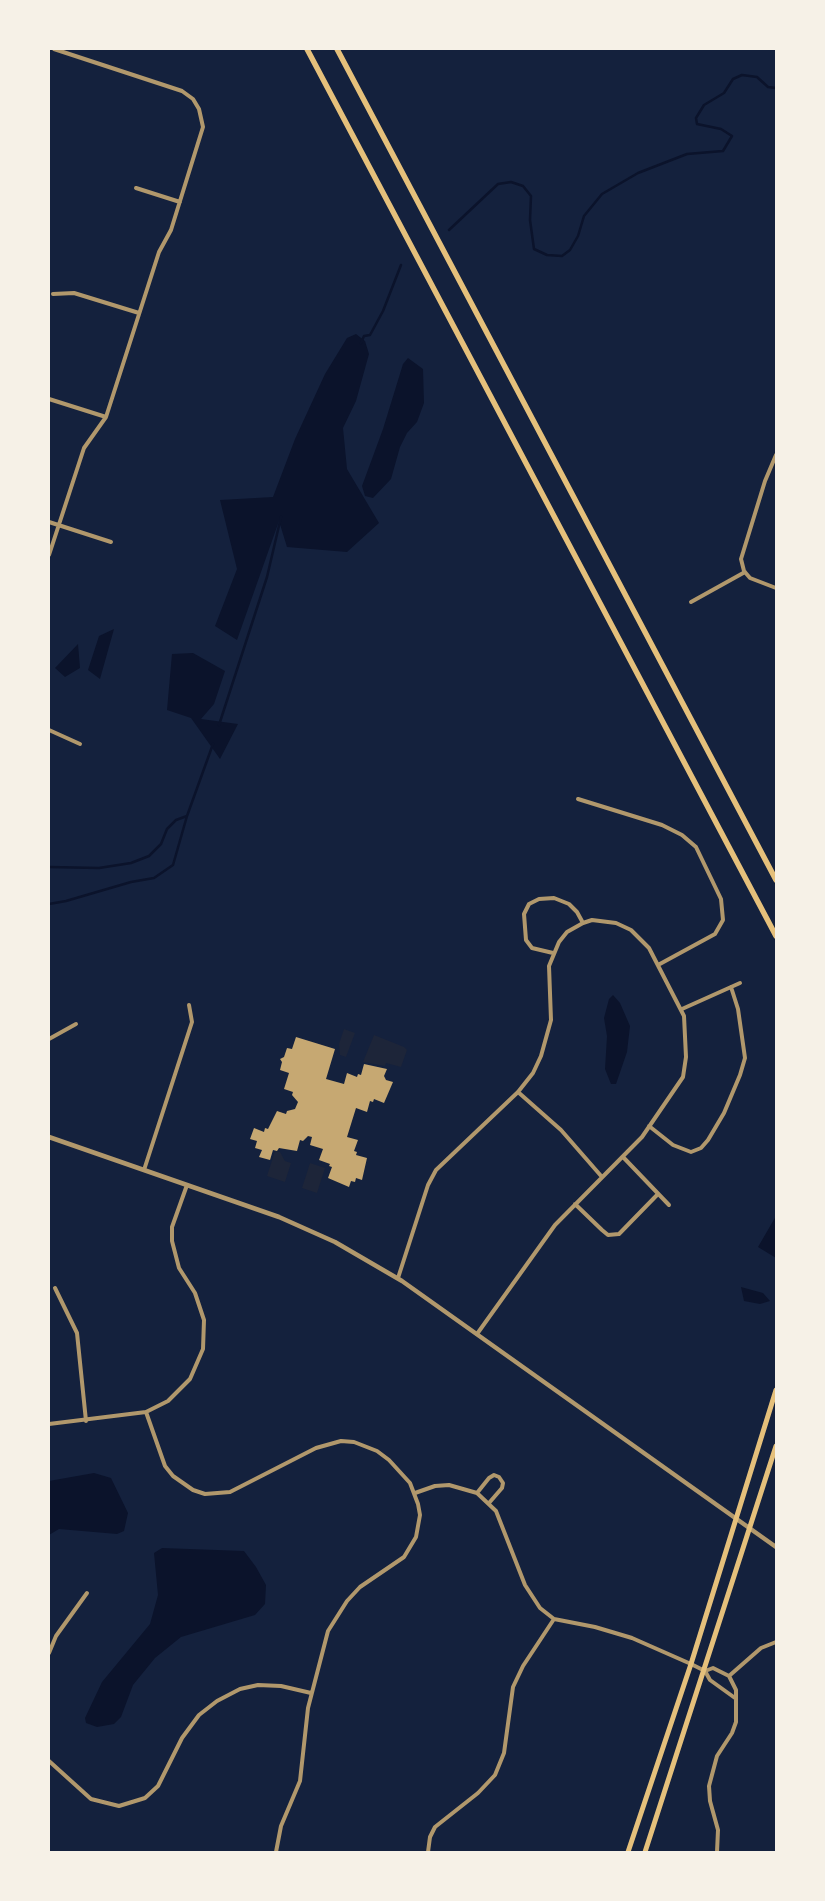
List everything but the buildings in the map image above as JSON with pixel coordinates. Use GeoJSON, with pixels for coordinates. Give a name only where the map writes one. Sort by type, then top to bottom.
{"type":"FeatureCollection","features":[{"type":"Feature","properties":{"kind":"main road"},"geometry":{"type":"LineString","coordinates":[[307,49],[776,936]]}},
{"type":"Feature","properties":{"kind":"main road"},"geometry":{"type":"LineString","coordinates":[[337,49],[776,880]]}},
{"type":"Feature","properties":{"kind":"main road"},"geometry":{"type":"LineString","coordinates":[[628,1852],[691,1664],[776,1390]]}},
{"type":"Feature","properties":{"kind":"main road"},"geometry":{"type":"LineString","coordinates":[[645,1852],[705,1671],[776,1446]]}},
{"type":"Feature","properties":{"kind":"street"},"geometry":{"type":"LineString","coordinates":[[49,555],[84,448],[106,417],[159,252],[171,230],[202,132],[199,109],[189,95],[175,87],[54,49]]}},
{"type":"Feature","properties":{"kind":"street"},"geometry":{"type":"LineString","coordinates":[[136,188],[180,202]]}},
{"type":"Feature","properties":{"kind":"street"},"geometry":{"type":"LineString","coordinates":[[54,294],[74,293],[139,313]]}},
{"type":"Feature","properties":{"kind":"street"},"geometry":{"type":"LineString","coordinates":[[49,399],[106,417]]}},
{"type":"Feature","properties":{"kind":"street"},"geometry":{"type":"LineString","coordinates":[[776,455],[742,552],[742,565],[745,571],[758,582],[776,588]]}},
{"type":"Feature","properties":{"kind":"street"},"geometry":{"type":"LineString","coordinates":[[49,522],[111,542]]}},
{"type":"Feature","properties":{"kind":"street"},"geometry":{"type":"LineString","coordinates":[[691,602],[745,571]]}},
{"type":"Feature","properties":{"kind":"street"},"geometry":{"type":"LineString","coordinates":[[49,730],[80,744]]}},
{"type":"Feature","properties":{"kind":"street"},"geometry":{"type":"LineString","coordinates":[[578,799],[662,825],[682,835],[696,847],[721,899],[723,920],[715,934],[658,965]]}},
{"type":"Feature","properties":{"kind":"street"},"geometry":{"type":"LineString","coordinates":[[553,953],[532,948],[526,940],[524,914],[529,904],[539,899],[554,898],[569,904],[577,912],[583,923]]}},
{"type":"Feature","properties":{"kind":"street"},"geometry":{"type":"LineString","coordinates":[[398,1278],[428,1186],[436,1170],[518,1092],[533,1073],[547,1038],[552,1011],[549,966],[553,953],[567,932],[583,923],[603,920],[620,924],[631,930],[649,948],[682,1009],[686,1027],[686,1067],[678,1086],[650,1126],[623,1157],[575,1204],[548,1234],[477,1334]]}},
{"type":"Feature","properties":{"kind":"street"},"geometry":{"type":"LineString","coordinates":[[682,1009],[740,983]]}},
{"type":"Feature","properties":{"kind":"street"},"geometry":{"type":"LineString","coordinates":[[650,1126],[673,1145],[691,1152],[701,1148],[708,1140],[724,1113],[745,1058],[738,1009],[731,987]]}},
{"type":"Feature","properties":{"kind":"street"},"geometry":{"type":"LineString","coordinates":[[144,1170],[192,1022],[189,1005]]}},
{"type":"Feature","properties":{"kind":"street"},"geometry":{"type":"LineString","coordinates":[[49,1039],[76,1024]]}},
{"type":"Feature","properties":{"kind":"street"},"geometry":{"type":"LineString","coordinates":[[518,1092],[562,1130],[602,1177]]}},
{"type":"Feature","properties":{"kind":"street"},"geometry":{"type":"LineString","coordinates":[[49,1137],[308,1228],[398,1278],[776,1547]]}},
{"type":"Feature","properties":{"kind":"street"},"geometry":{"type":"LineString","coordinates":[[623,1157],[657,1195],[669,1205]]}},
{"type":"Feature","properties":{"kind":"street"},"geometry":{"type":"LineString","coordinates":[[49,1424],[86,1421],[146,1412],[168,1401],[190,1379],[198,1364],[205,1335],[201,1306],[179,1268],[172,1241],[172,1227],[187,1185]]}},
{"type":"Feature","properties":{"kind":"street"},"geometry":{"type":"LineString","coordinates":[[575,1204],[608,1235],[619,1234],[657,1195]]}},
{"type":"Feature","properties":{"kind":"street"},"geometry":{"type":"LineString","coordinates":[[55,1288],[77,1333],[86,1421]]}},
{"type":"Feature","properties":{"kind":"street"},"geometry":{"type":"LineString","coordinates":[[146,1412],[166,1466],[173,1476],[193,1490],[205,1494],[230,1492],[316,1448],[341,1441],[354,1442],[377,1451],[402,1474],[415,1493],[420,1515],[416,1537],[404,1557],[360,1587],[341,1608],[328,1631],[311,1693],[304,1732],[304,1754],[300,1782],[281,1826],[276,1852]]}},
{"type":"Feature","properties":{"kind":"street"},"geometry":{"type":"LineString","coordinates":[[478,1493],[489,1478],[494,1475],[500,1477],[503,1483],[502,1488],[489,1503]]}},
{"type":"Feature","properties":{"kind":"street"},"geometry":{"type":"LineString","coordinates":[[415,1493],[435,1486],[449,1485],[478,1493],[489,1503],[502,1523],[532,1597],[540,1608],[554,1619],[595,1627],[632,1638],[691,1664],[705,1671],[710,1680],[735,1698]]}},
{"type":"Feature","properties":{"kind":"street"},"geometry":{"type":"LineString","coordinates":[[49,1653],[56,1636],[87,1593]]}},
{"type":"Feature","properties":{"kind":"street"},"geometry":{"type":"LineString","coordinates":[[428,1852],[430,1836],[435,1827],[478,1793],[495,1774],[504,1753],[516,1682],[523,1666],[554,1619]]}},
{"type":"Feature","properties":{"kind":"street"},"geometry":{"type":"LineString","coordinates":[[729,1676],[761,1648],[776,1642]]}},
{"type":"Feature","properties":{"kind":"street"},"geometry":{"type":"LineString","coordinates":[[705,1671],[714,1668],[729,1676],[736,1690],[736,1722],[732,1734],[717,1756],[709,1786],[710,1801],[718,1830],[717,1852]]}},
{"type":"Feature","properties":{"kind":"street"},"geometry":{"type":"LineString","coordinates":[[49,1761],[91,1799],[119,1806],[146,1798],[158,1786],[182,1738],[199,1715],[217,1701],[240,1690],[258,1685],[281,1686],[311,1693]]}},
{"type":"Feature","properties":{"kind":"shaded area"},"geometry":{"type":"Polygon","coordinates":[[[356,334],[365,341],[369,354],[356,401],[343,428],[347,469],[379,523],[347,552],[287,547],[279,521],[237,640],[215,626],[237,569],[220,500],[273,497],[295,439],[325,374],[347,338],[356,334]]]}},
{"type":"Feature","properties":{"kind":"shaded area"},"geometry":{"type":"Polygon","coordinates":[[[408,358],[423,369],[424,403],[417,422],[407,433],[400,447],[391,479],[373,498],[365,496],[362,486],[383,429],[403,364],[408,358]]]}},
{"type":"Feature","properties":{"kind":"shaded area"},"geometry":{"type":"Polygon","coordinates":[[[114,629],[100,679],[88,670],[99,636],[114,629]]]}},
{"type":"Feature","properties":{"kind":"shaded area"},"geometry":{"type":"Polygon","coordinates":[[[78,644],[80,668],[65,677],[55,668],[78,644]]]}},
{"type":"Feature","properties":{"kind":"shaded area"},"geometry":{"type":"Polygon","coordinates":[[[193,653],[225,671],[214,704],[201,719],[238,724],[220,759],[191,718],[167,710],[172,654],[193,653]]]}},
{"type":"Feature","properties":{"kind":"shaded area"},"geometry":{"type":"Polygon","coordinates":[[[613,995],[620,1003],[630,1026],[627,1052],[616,1084],[611,1084],[605,1069],[607,1036],[604,1018],[609,999],[613,995]]]}},
{"type":"Feature","properties":{"kind":"shaded area"},"geometry":{"type":"Polygon","coordinates":[[[344,1029],[355,1033],[346,1057],[340,1055],[339,1044],[344,1029]]]}},
{"type":"Feature","properties":{"kind":"shaded area"},"geometry":{"type":"Polygon","coordinates":[[[374,1035],[407,1050],[401,1067],[386,1063],[385,1066],[363,1062],[374,1035]]]}},
{"type":"Feature","properties":{"kind":"shaded area"},"geometry":{"type":"Polygon","coordinates":[[[275,1151],[280,1152],[285,1161],[291,1163],[285,1182],[267,1176],[275,1151]]]}},
{"type":"Feature","properties":{"kind":"shaded area"},"geometry":{"type":"Polygon","coordinates":[[[310,1163],[325,1168],[317,1193],[302,1188],[310,1163]]]}},
{"type":"Feature","properties":{"kind":"shaded area"},"geometry":{"type":"Polygon","coordinates":[[[776,1216],[776,1258],[758,1247],[776,1216]]]}},
{"type":"Feature","properties":{"kind":"shaded area"},"geometry":{"type":"Polygon","coordinates":[[[741,1287],[763,1293],[770,1301],[760,1304],[744,1301],[741,1287]]]}},
{"type":"Feature","properties":{"kind":"shaded area"},"geometry":{"type":"Polygon","coordinates":[[[94,1473],[111,1478],[128,1513],[124,1531],[117,1534],[59,1529],[49,1535],[49,1481],[94,1473]]]}},
{"type":"Feature","properties":{"kind":"shaded area"},"geometry":{"type":"Polygon","coordinates":[[[162,1548],[244,1551],[266,1585],[265,1604],[255,1615],[181,1637],[155,1658],[133,1685],[121,1717],[114,1724],[97,1727],[86,1723],[85,1718],[102,1682],[150,1624],[158,1595],[154,1553],[162,1548]]]}},
{"type":"Feature","properties":{"kind":"waterway"},"geometry":{"type":"LineString","coordinates":[[449,230],[498,184],[511,182],[523,186],[531,196],[530,220],[534,249],[547,255],[562,256],[570,250],[578,236],[584,216],[602,194],[638,173],[687,154],[723,151],[732,136],[721,129],[697,124],[696,118],[704,105],[724,93],[733,79],[742,75],[757,77],[768,87],[776,88]]}},
{"type":"Feature","properties":{"kind":"waterway"},"geometry":{"type":"LineString","coordinates":[[361,343],[364,336],[370,335],[383,311],[401,265]]}},
{"type":"Feature","properties":{"kind":"waterway"},"geometry":{"type":"LineString","coordinates":[[219,725],[267,577],[281,517]]}},
{"type":"Feature","properties":{"kind":"waterway"},"geometry":{"type":"LineString","coordinates":[[49,904],[66,901],[131,882],[154,878],[173,865],[187,816],[213,744]]}},
{"type":"Feature","properties":{"kind":"waterway"},"geometry":{"type":"LineString","coordinates":[[49,867],[99,868],[131,863],[149,856],[161,844],[167,829],[176,820],[187,816]]}}]}
